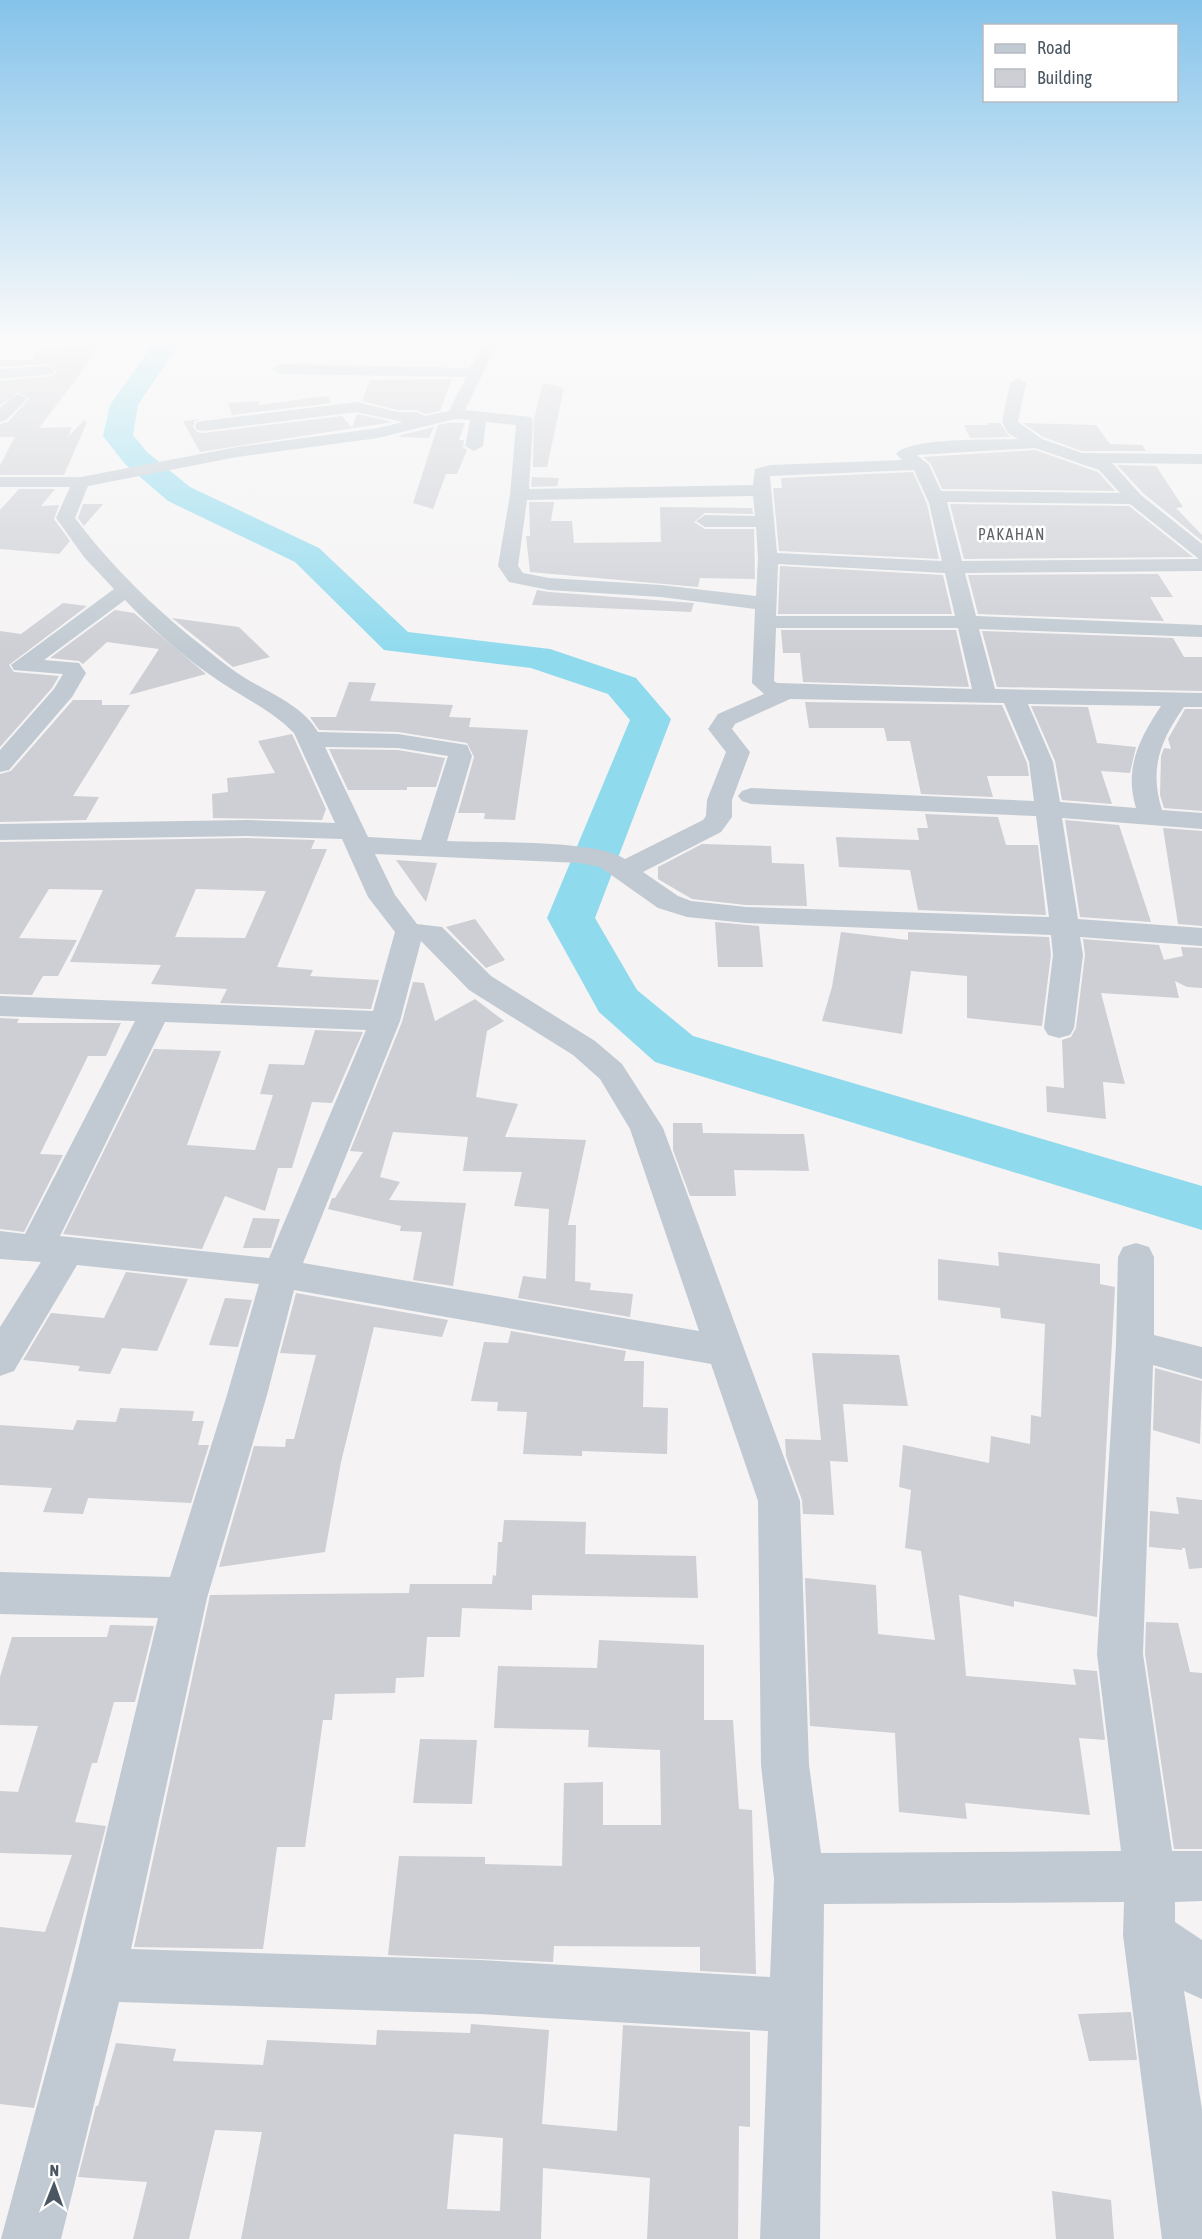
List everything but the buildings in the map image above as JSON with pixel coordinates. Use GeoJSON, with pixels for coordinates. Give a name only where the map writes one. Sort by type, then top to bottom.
{"type":"FeatureCollection","features":[{"type":"Feature","properties":{"kind":"street"},"geometry":{"type":"LineString","coordinates":[[0,482],[81,482],[189,460],[312,442]]}},
{"type":"Feature","properties":{"kind":"street"},"geometry":{"type":"LineString","coordinates":[[523,442],[519,495],[508,566],[516,578],[549,584],[661,591],[767,613],[1202,631]]}},
{"type":"Feature","properties":{"kind":"street"},"geometry":{"type":"LineString","coordinates":[[985,696],[969,623],[952,567],[935,496],[920,465],[906,453],[916,449],[1036,443],[1086,457],[1105,466],[1135,499],[1202,554]]}},
{"type":"Feature","properties":{"kind":"street"},"geometry":{"type":"LineString","coordinates":[[1086,457],[1202,459]]}},
{"type":"Feature","properties":{"kind":"street"},"geometry":{"type":"LineString","coordinates":[[920,465],[770,470],[760,473],[767,522],[768,558],[763,683],[769,688],[787,692],[1202,700]]}},
{"type":"Feature","properties":{"kind":"street"},"geometry":{"type":"LineString","coordinates":[[81,482],[67,511],[67,524],[125,590],[158,623],[219,670],[273,708],[293,718],[310,739],[366,841],[382,897],[415,932],[432,933],[480,983],[584,1048],[611,1072],[646,1128],[706,1347],[779,1501],[785,1765],[799,1879],[775,2006],[790,2239]]}},
{"type":"Feature","properties":{"kind":"street"},"geometry":{"type":"LineString","coordinates":[[519,495],[762,490]]}},
{"type":"Feature","properties":{"kind":"street"},"geometry":{"type":"LineString","coordinates":[[935,496],[1135,499]]}},
{"type":"Feature","properties":{"kind":"street"},"geometry":{"type":"LineString","coordinates":[[705,521],[767,522]]}},
{"type":"Feature","properties":{"kind":"street"},"geometry":{"type":"LineString","coordinates":[[768,558],[952,567],[1202,565]]}},
{"type":"Feature","properties":{"kind":"street"},"geometry":{"type":"LineString","coordinates":[[11,664],[125,590]]}},
{"type":"Feature","properties":{"kind":"street"},"geometry":{"type":"LineString","coordinates":[[1,762],[64,692],[75,672],[71,668],[11,664]]}},
{"type":"Feature","properties":{"kind":"street"},"geometry":{"type":"LineString","coordinates":[[615,865],[712,826],[719,817],[716,805],[738,763],[738,752],[720,729],[726,719],[787,692]]}},
{"type":"Feature","properties":{"kind":"street"},"geometry":{"type":"LineString","coordinates":[[1013,696],[1041,762],[1065,927],[1068,955],[1059,1028]]}},
{"type":"Feature","properties":{"kind":"street"},"geometry":{"type":"LineString","coordinates":[[1151,817],[1144,792],[1143,771],[1164,717],[1178,699]]}},
{"type":"Feature","properties":{"kind":"street"},"geometry":{"type":"LineString","coordinates":[[310,739],[398,741],[458,750],[460,756],[432,847]]}},
{"type":"Feature","properties":{"kind":"street"},"geometry":{"type":"LineString","coordinates":[[751,796],[1047,809],[1202,821]]}},
{"type":"Feature","properties":{"kind":"street"},"geometry":{"type":"LineString","coordinates":[[0,832],[247,828],[432,847],[580,855],[615,865],[668,902],[687,909],[746,915],[964,921],[1202,937]]}},
{"type":"Feature","properties":{"kind":"street"},"geometry":{"type":"LineString","coordinates":[[31,2239],[99,1975],[185,1598],[247,1395],[280,1274],[385,1021],[415,932]]}},
{"type":"Feature","properties":{"kind":"street"},"geometry":{"type":"LineString","coordinates":[[0,1006],[385,1021]]}},
{"type":"Feature","properties":{"kind":"street"},"geometry":{"type":"LineString","coordinates":[[0,1360],[51,1250],[155,1011]]}},
{"type":"Feature","properties":{"kind":"street"},"geometry":{"type":"LineString","coordinates":[[0,1245],[173,1260],[280,1274],[706,1347]]}},
{"type":"Feature","properties":{"kind":"street"},"geometry":{"type":"LineString","coordinates":[[1136,1257],[1135,1345],[1120,1654],[1150,1877],[1149,1935],[1192,2239]]}},
{"type":"Feature","properties":{"kind":"street"},"geometry":{"type":"LineString","coordinates":[[1135,1345],[1202,1363]]}},
{"type":"Feature","properties":{"kind":"street"},"geometry":{"type":"LineString","coordinates":[[0,1593],[185,1598]]}},
{"type":"Feature","properties":{"kind":"street"},"geometry":{"type":"LineString","coordinates":[[799,1879],[1202,1876]]}},
{"type":"Feature","properties":{"kind":"street"},"geometry":{"type":"LineString","coordinates":[[1149,1935],[1202,1972]]}},
{"type":"Feature","properties":{"kind":"street"},"geometry":{"type":"LineString","coordinates":[[99,1975],[480,1987],[775,2006]]}},
{"type":"Feature","properties":{"kind":"waterway"},"geometry":{"type":"LineString","coordinates":[[123,442],[136,458],[179,494],[307,555],[397,642],[537,657],[622,686],[651,719],[571,918],[617,1000],[674,1049],[1202,1208]]}},
{"type":"Feature","properties":{"kind":"district","name":"PAKAHAN"},"geometry":{"type":"Point","coordinates":[1012,534]}}]}
